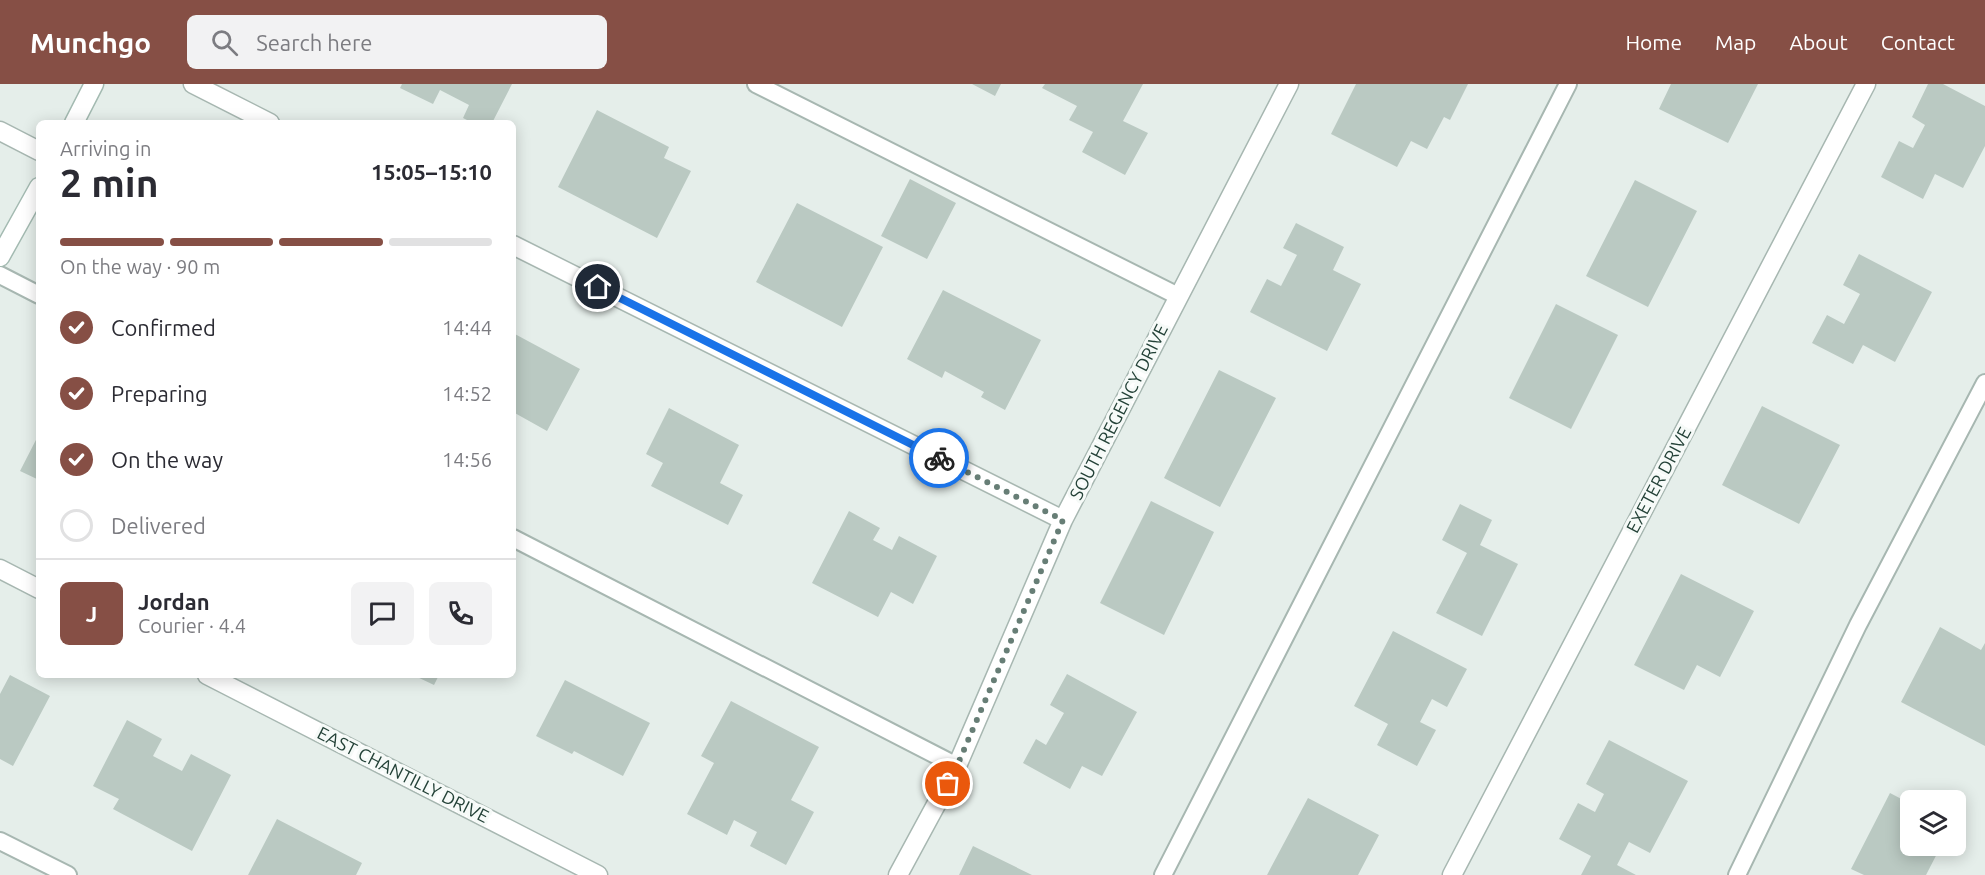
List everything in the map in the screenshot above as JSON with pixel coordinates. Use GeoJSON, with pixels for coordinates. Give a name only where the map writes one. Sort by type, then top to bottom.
{"type":"FeatureCollection","features":[{"type":"Feature","properties":{"kind":"street"},"geometry":{"type":"LineString","coordinates":[[76,120],[94,84]]}},
{"type":"Feature","properties":{"kind":"street"},"geometry":{"type":"LineString","coordinates":[[193,84],[264,120]]}},
{"type":"Feature","properties":{"kind":"street","name":"SOUTH REGENCY DRIVE"},"geometry":{"type":"LineString","coordinates":[[898,875],[957,766],[1063,520],[1289,84]]}},
{"type":"Feature","properties":{"kind":"street","name":"EXETER DRIVE"},"geometry":{"type":"LineString","coordinates":[[1452,875],[1866,84]]}},
{"type":"Feature","properties":{"kind":"street"},"geometry":{"type":"LineString","coordinates":[[0,131],[36,149]]}},
{"type":"Feature","properties":{"kind":"street"},"geometry":{"type":"LineString","coordinates":[[0,257],[36,192]]}},
{"type":"Feature","properties":{"kind":"street"},"geometry":{"type":"LineString","coordinates":[[516,246],[1063,520]]}},
{"type":"Feature","properties":{"kind":"street"},"geometry":{"type":"LineString","coordinates":[[0,569],[36,587]]}},
{"type":"Feature","properties":{"kind":"street","name":"EAST CHANTILLY DRIVE"},"geometry":{"type":"LineString","coordinates":[[213,678],[598,875]]}},
{"type":"Feature","properties":{"kind":"lane"},"geometry":{"type":"LineString","coordinates":[[756,84],[1178,296]]}},
{"type":"Feature","properties":{"kind":"lane"},"geometry":{"type":"LineString","coordinates":[[1163,875],[1568,84]]}},
{"type":"Feature","properties":{"kind":"lane"},"geometry":{"type":"LineString","coordinates":[[0,275],[36,293]]}},
{"type":"Feature","properties":{"kind":"lane"},"geometry":{"type":"LineString","coordinates":[[1737,875],[1858,625],[1985,383]]}},
{"type":"Feature","properties":{"kind":"lane"},"geometry":{"type":"LineString","coordinates":[[516,540],[957,766]]}},
{"type":"Feature","properties":{"kind":"lane"},"geometry":{"type":"LineString","coordinates":[[0,841],[68,875]]}},
{"type":"Feature","properties":{"kind":"building"},"geometry":{"type":"Polygon","coordinates":[[[402,84],[512,84],[494,120],[463,118],[469,105],[440,90],[433,104],[400,88],[402,84]]]}},
{"type":"Feature","properties":{"kind":"building"},"geometry":{"type":"Polygon","coordinates":[[[972,84],[1001,84],[995,96],[972,84]]]}},
{"type":"Feature","properties":{"kind":"building"},"geometry":{"type":"Polygon","coordinates":[[[1045,84],[1143,84],[1123,121],[1148,133],[1125,175],[1082,152],[1093,132],[1069,120],[1077,106],[1042,88],[1045,84]]]}},
{"type":"Feature","properties":{"kind":"building"},"geometry":{"type":"Polygon","coordinates":[[[1356,84],[1468,84],[1450,120],[1444,117],[1427,149],[1411,141],[1397,167],[1331,134],[1356,84]]]}},
{"type":"Feature","properties":{"kind":"building"},"geometry":{"type":"Polygon","coordinates":[[[1671,84],[1758,84],[1728,143],[1659,109],[1671,84]]]}},
{"type":"Feature","properties":{"kind":"building"},"geometry":{"type":"Polygon","coordinates":[[[1928,84],[1943,84],[1985,106],[1985,146],[1963,188],[1935,174],[1923,199],[1881,177],[1899,141],[1913,148],[1925,125],[1912,117],[1928,84]]]}},
{"type":"Feature","properties":{"kind":"building"},"geometry":{"type":"Polygon","coordinates":[[[597,110],[669,147],[664,158],[691,171],[657,238],[558,187],[597,110]]]}},
{"type":"Feature","properties":{"kind":"building"},"geometry":{"type":"Polygon","coordinates":[[[910,179],[956,203],[927,259],[881,236],[910,179]]]}},
{"type":"Feature","properties":{"kind":"building"},"geometry":{"type":"Polygon","coordinates":[[[1635,180],[1697,211],[1648,307],[1586,276],[1635,180]]]}},
{"type":"Feature","properties":{"kind":"building"},"geometry":{"type":"Polygon","coordinates":[[[797,203],[883,247],[842,327],[756,282],[797,203]]]}},
{"type":"Feature","properties":{"kind":"building"},"geometry":{"type":"Polygon","coordinates":[[[1296,223],[1344,247],[1333,270],[1361,284],[1327,351],[1250,312],[1267,279],[1281,286],[1297,255],[1283,248],[1296,223]]]}},
{"type":"Feature","properties":{"kind":"building"},"geometry":{"type":"Polygon","coordinates":[[[1859,254],[1932,292],[1895,362],[1863,345],[1853,364],[1812,343],[1827,315],[1844,324],[1860,294],[1843,285],[1859,254]]]}},
{"type":"Feature","properties":{"kind":"building"},"geometry":{"type":"Polygon","coordinates":[[[943,290],[1041,340],[1005,410],[981,397],[984,392],[945,371],[942,378],[907,359],[943,290]]]}},
{"type":"Feature","properties":{"kind":"building"},"geometry":{"type":"Polygon","coordinates":[[[1556,304],[1618,335],[1571,429],[1509,398],[1556,304]]]}},
{"type":"Feature","properties":{"kind":"building"},"geometry":{"type":"Polygon","coordinates":[[[516,335],[580,369],[547,431],[516,414],[516,335]]]}},
{"type":"Feature","properties":{"kind":"building"},"geometry":{"type":"Polygon","coordinates":[[[1219,370],[1276,398],[1220,507],[1164,478],[1219,370]]]}},
{"type":"Feature","properties":{"kind":"building"},"geometry":{"type":"Polygon","coordinates":[[[1762,406],[1840,445],[1799,524],[1722,485],[1762,406]]]}},
{"type":"Feature","properties":{"kind":"building"},"geometry":{"type":"Polygon","coordinates":[[[669,408],[739,445],[720,483],[743,495],[728,525],[651,486],[663,463],[646,454],[669,408]]]}},
{"type":"Feature","properties":{"kind":"building"},"geometry":{"type":"Polygon","coordinates":[[[36,440],[36,479],[20,471],[36,440]]]}},
{"type":"Feature","properties":{"kind":"building"},"geometry":{"type":"Polygon","coordinates":[[[1151,501],[1214,532],[1164,635],[1100,603],[1151,501]]]}},
{"type":"Feature","properties":{"kind":"building"},"geometry":{"type":"Polygon","coordinates":[[[1460,504],[1492,520],[1480,545],[1518,564],[1482,636],[1436,613],[1467,553],[1442,540],[1460,504]]]}},
{"type":"Feature","properties":{"kind":"building"},"geometry":{"type":"Polygon","coordinates":[[[849,511],[880,528],[873,540],[892,550],[899,536],[937,556],[913,604],[891,592],[878,617],[812,583],[849,511]]]}},
{"type":"Feature","properties":{"kind":"building"},"geometry":{"type":"Polygon","coordinates":[[[1681,574],[1754,611],[1720,677],[1697,665],[1684,690],[1634,665],[1681,574]]]}},
{"type":"Feature","properties":{"kind":"building"},"geometry":{"type":"Polygon","coordinates":[[[1940,627],[1981,650],[1985,643],[1985,746],[1901,702],[1940,627]]]}},
{"type":"Feature","properties":{"kind":"building"},"geometry":{"type":"Polygon","coordinates":[[[1393,631],[1467,669],[1447,707],[1432,699],[1420,722],[1436,730],[1417,766],[1377,745],[1388,724],[1354,706],[1393,631]]]}},
{"type":"Feature","properties":{"kind":"building"},"geometry":{"type":"Polygon","coordinates":[[[1067,674],[1137,712],[1102,776],[1082,766],[1070,789],[1023,763],[1036,739],[1046,745],[1064,713],[1050,705],[1067,674]]]}},
{"type":"Feature","properties":{"kind":"building"},"geometry":{"type":"Polygon","coordinates":[[[10,675],[50,696],[13,766],[0,759],[0,694],[10,675]]]}},
{"type":"Feature","properties":{"kind":"building"},"geometry":{"type":"Polygon","coordinates":[[[419,678],[438,678],[434,685],[419,678]]]}},
{"type":"Feature","properties":{"kind":"building"},"geometry":{"type":"Polygon","coordinates":[[[565,680],[650,723],[623,776],[574,751],[572,754],[536,736],[565,680]]]}},
{"type":"Feature","properties":{"kind":"building"},"geometry":{"type":"Polygon","coordinates":[[[731,701],[819,747],[791,800],[814,812],[786,865],[750,846],[757,832],[734,820],[727,835],[687,814],[714,763],[701,756],[731,701]]]}},
{"type":"Feature","properties":{"kind":"building"},"geometry":{"type":"Polygon","coordinates":[[[127,720],[162,739],[153,756],[182,771],[191,754],[231,775],[192,851],[113,809],[119,799],[93,786],[127,720]]]}},
{"type":"Feature","properties":{"kind":"building"},"geometry":{"type":"Polygon","coordinates":[[[1609,740],[1688,781],[1650,853],[1629,842],[1617,865],[1636,875],[1581,875],[1591,856],[1559,839],[1578,803],[1595,812],[1604,794],[1586,784],[1609,740]]]}},
{"type":"Feature","properties":{"kind":"building"},"geometry":{"type":"Polygon","coordinates":[[[1890,793],[1900,798],[1900,856],[1936,856],[1926,875],[1864,875],[1851,869],[1890,793]]]}},
{"type":"Feature","properties":{"kind":"building"},"geometry":{"type":"Polygon","coordinates":[[[1308,798],[1379,835],[1358,875],[1267,875],[1308,798]]]}},
{"type":"Feature","properties":{"kind":"building"},"geometry":{"type":"Polygon","coordinates":[[[277,819],[362,863],[356,875],[248,875],[277,819]]]}},
{"type":"Feature","properties":{"kind":"building"},"geometry":{"type":"Polygon","coordinates":[[[973,846],[1032,875],[959,875],[973,846]]]}},
{"type":"Feature","properties":{"kind":"way so far"},"geometry":{"type":"LineString","coordinates":[[939,458],[1063,520],[948,784]]}},
{"type":"Feature","properties":{"kind":"route"},"geometry":{"type":"LineString","coordinates":[[598,287],[939,458]]}}]}
